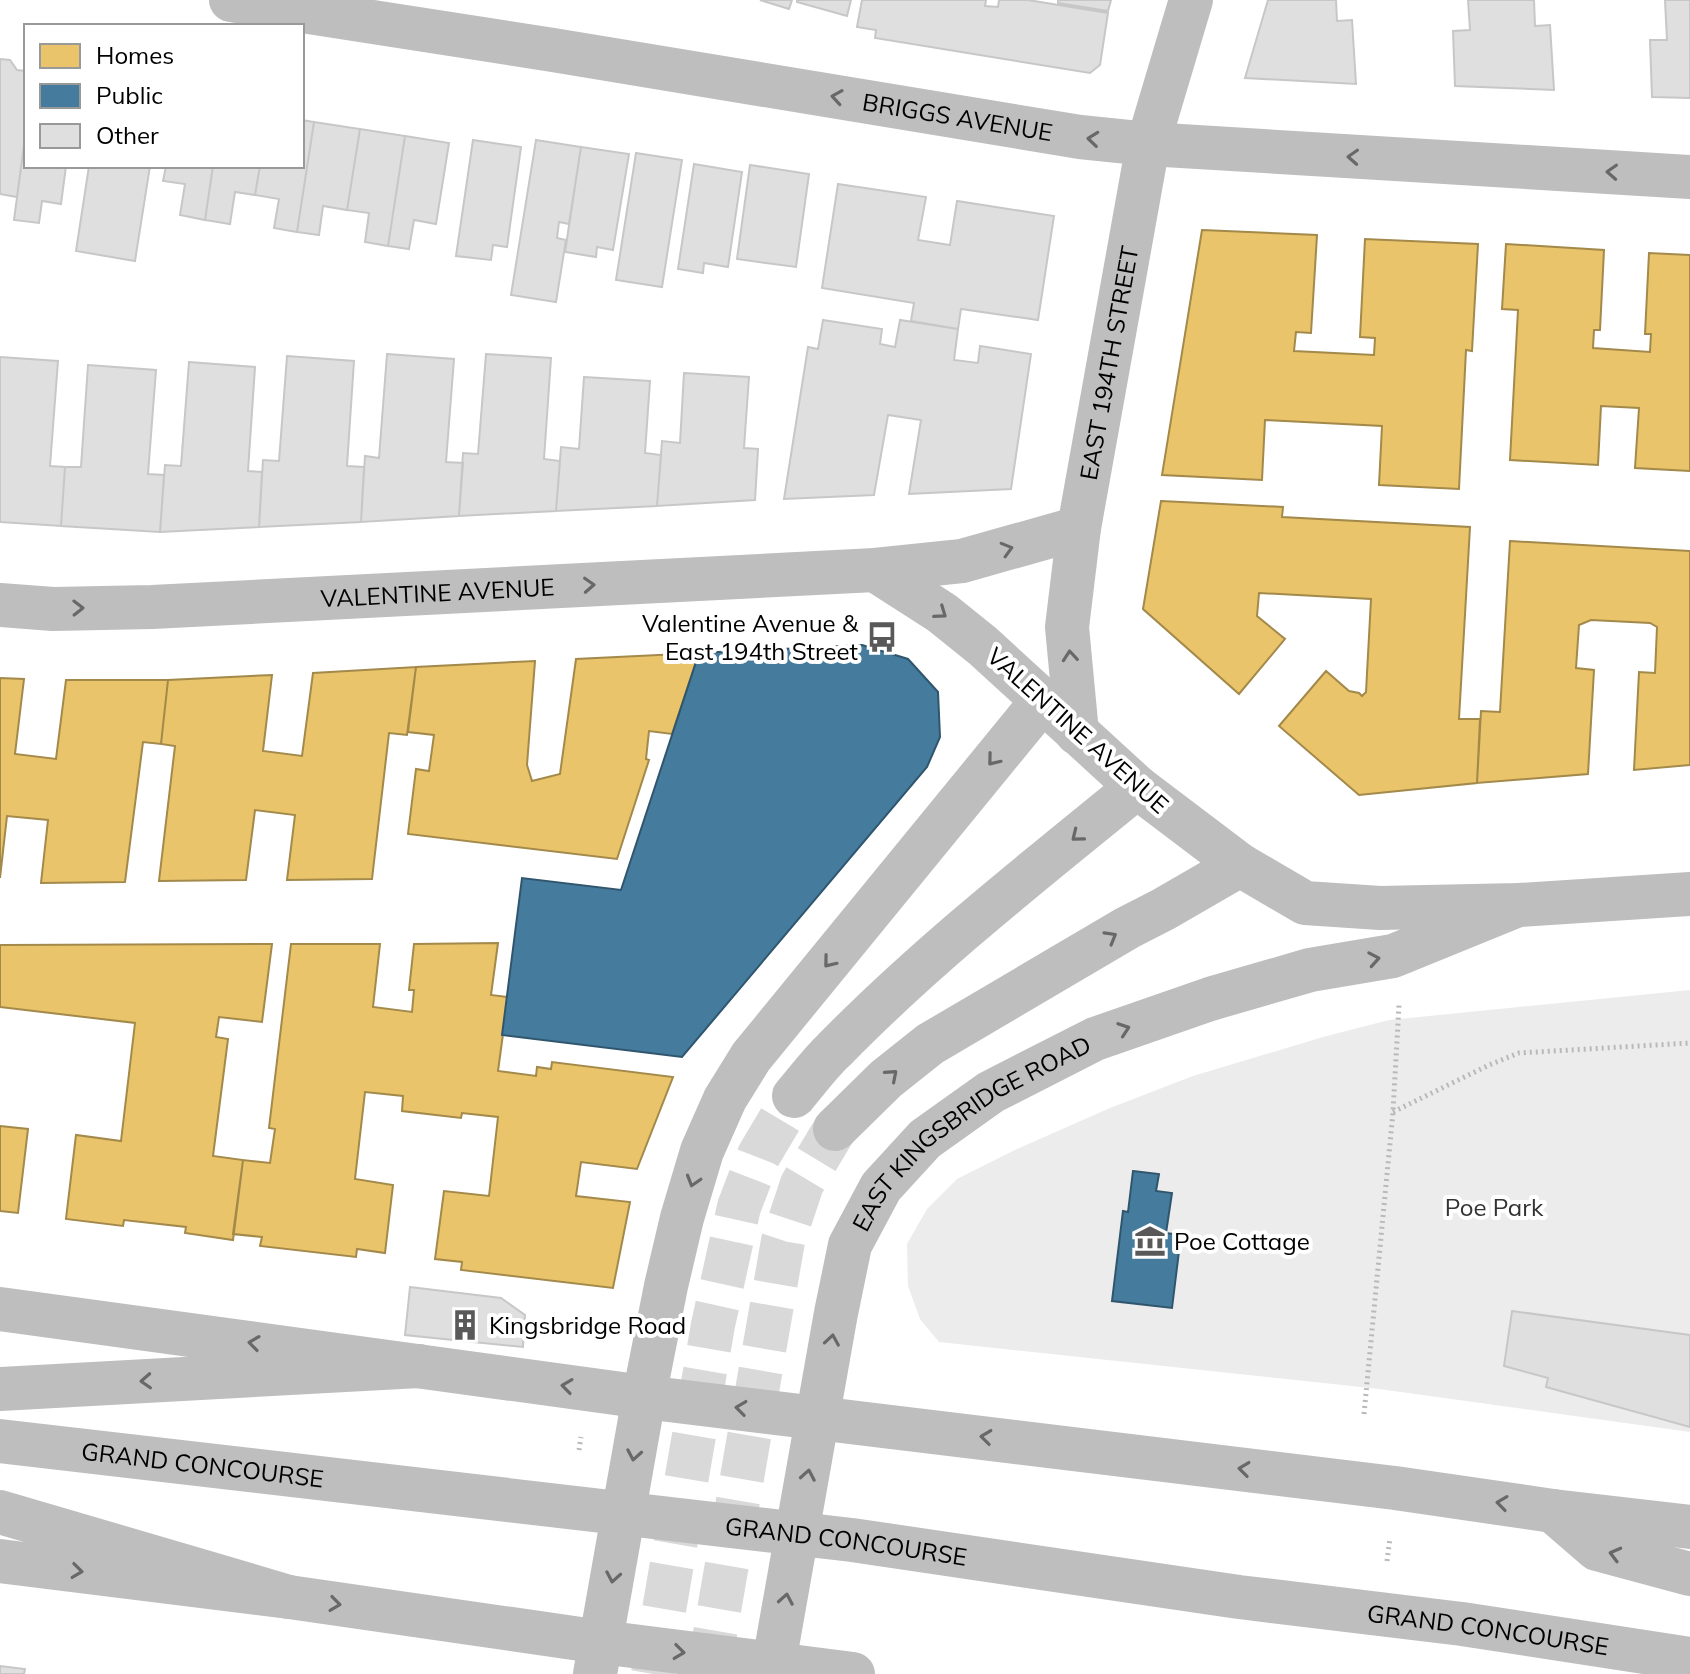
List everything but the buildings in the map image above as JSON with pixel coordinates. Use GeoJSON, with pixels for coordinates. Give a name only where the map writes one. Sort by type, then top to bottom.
{"type":"FeatureCollection","features":[{"type":"Feature","properties":{"kind":"street","name":"BRIGGS AVENUE"},"geometry":{"type":"LineString","coordinates":[[231,0],[1080,137],[1148,144],[1690,177]]}},
{"type":"Feature","properties":{"kind":"street","name":"EAST 194TH STREET"},"geometry":{"type":"LineString","coordinates":[[1077,733],[1067,627],[1079,528],[1148,144],[1191,0]]}},
{"type":"Feature","properties":{"kind":"street","name":"VALENTINE AVENUE"},"geometry":{"type":"LineString","coordinates":[[0,605],[53,609],[152,607],[875,570],[962,561],[1079,528]]}},
{"type":"Feature","properties":{"kind":"street","name":"VALENTINE AVENUE"},"geometry":{"type":"LineString","coordinates":[[875,570],[942,613],[983,646],[1137,787],[1240,865]]}},
{"type":"Feature","properties":{"kind":"street"},"geometry":{"type":"LineString","coordinates":[[598,1658],[666,1286],[702,1151],[725,1099],[751,1057],[1043,700]]}},
{"type":"Feature","properties":{"kind":"street"},"geometry":{"type":"LineString","coordinates":[[794,1096],[832,1052],[876,1009],[1011,890],[1137,787]]}},
{"type":"Feature","properties":{"kind":"street"},"geometry":{"type":"LineString","coordinates":[[835,1129],[886,1079],[930,1044],[1240,865]]}},
{"type":"Feature","properties":{"kind":"street","name":"EAST KINGSBRIDGE ROAD"},"geometry":{"type":"LineString","coordinates":[[1240,865],[1305,903],[1380,908],[1519,905],[1690,894]]}},
{"type":"Feature","properties":{"kind":"street","name":"EAST KINGSBRIDGE ROAD"},"geometry":{"type":"LineString","coordinates":[[773,1669],[850,1245],[881,1187],[925,1139],[991,1092],[1095,1039],[1210,999],[1310,970],[1393,956],[1519,905]]}},
{"type":"Feature","properties":{"kind":"street"},"geometry":{"type":"LineString","coordinates":[[0,1309],[644,1397],[1348,1482],[1690,1527]]}},
{"type":"Feature","properties":{"kind":"street"},"geometry":{"type":"LineString","coordinates":[[0,1389],[419,1366]]}},
{"type":"Feature","properties":{"kind":"street","name":"GRAND CONCOURSE"},"geometry":{"type":"LineString","coordinates":[[0,1441],[798,1533],[1239,1597],[1462,1624],[1690,1659]]}},
{"type":"Feature","properties":{"kind":"street"},"geometry":{"type":"LineString","coordinates":[[1553,1511],[1597,1549],[1690,1574]]}},
{"type":"Feature","properties":{"kind":"street"},"geometry":{"type":"LineString","coordinates":[[0,1512],[289,1597]]}},
{"type":"Feature","properties":{"kind":"street"},"geometry":{"type":"LineString","coordinates":[[0,1561],[289,1597],[598,1658],[853,1674]]}},
{"type":"Feature","properties":{"kind":"path"},"geometry":{"type":"LineString","coordinates":[[1364,1414],[1393,1112],[1399,1004]]}},
{"type":"Feature","properties":{"kind":"path"},"geometry":{"type":"LineString","coordinates":[[1393,1112],[1519,1053],[1690,1043]]}},
{"type":"Feature","properties":{"kind":"path"},"geometry":{"type":"LineString","coordinates":[[1387,1561],[1391,1532]]}},
{"type":"Feature","properties":{"kind":"green space","name":"Poe Park"},"geometry":{"type":"Polygon","coordinates":[[[1690,990],[1690,1432],[1379,1389],[939,1342],[920,1319],[908,1286],[907,1244],[927,1209],[957,1179],[1110,1108],[1193,1076],[1389,1020],[1690,990]]]}},
{"type":"Feature","properties":{"kind":"tunnel"},"geometry":{"type":"LineString","coordinates":[[653,1674],[713,1325],[739,1207],[759,1155],[794,1096]]}},
{"type":"Feature","properties":{"kind":"tunnel"},"geometry":{"type":"LineString","coordinates":[[708,1674],[783,1241],[802,1184],[835,1129]]}},
{"type":"Feature","properties":{"kind":"place","name":"Valentine Avenue & East 194th Street"},"geometry":{"type":"Point","coordinates":[882,637]}},
{"type":"Feature","properties":{"kind":"place","name":"Poe Cottage"},"geometry":{"type":"Point","coordinates":[1150,1241]}},
{"type":"Feature","properties":{"kind":"place","name":"Kingsbridge Road"},"geometry":{"type":"Point","coordinates":[465,1325]}}]}
